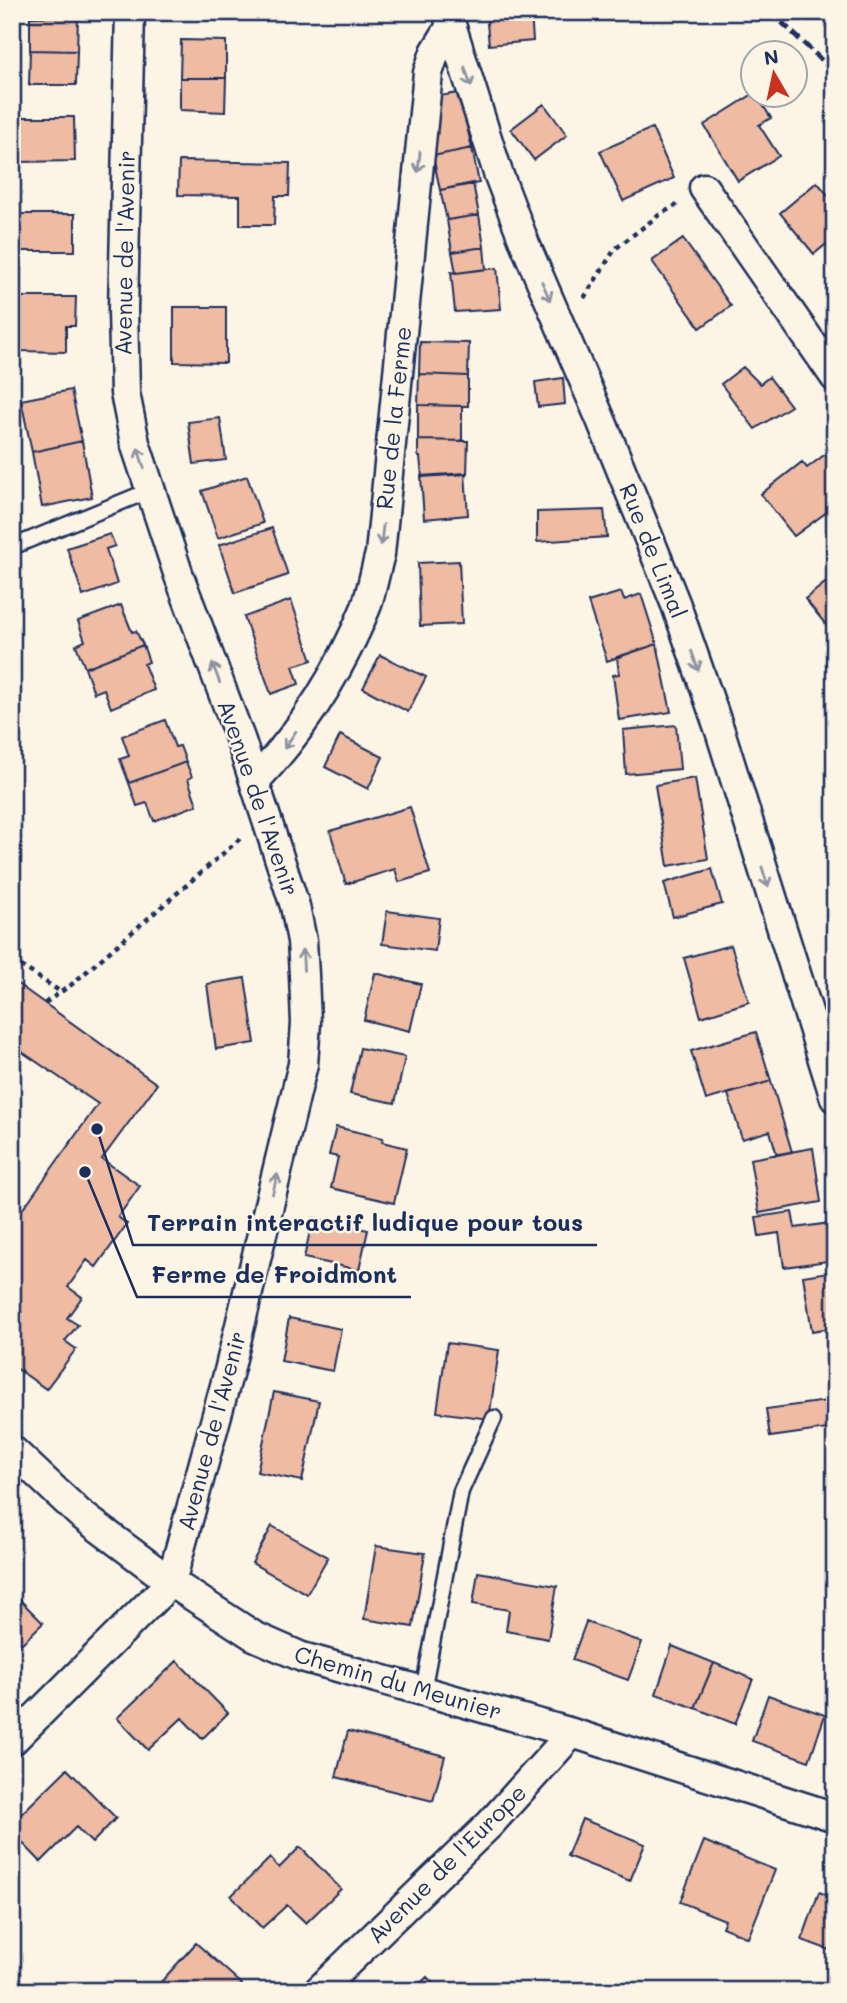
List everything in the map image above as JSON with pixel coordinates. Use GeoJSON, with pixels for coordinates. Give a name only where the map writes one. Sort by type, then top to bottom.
{"type":"FeatureCollection","features":[{"type":"Feature","properties":{"kind":"street","name":"Avenue de l'Avenir"},"geometry":{"type":"LineString","coordinates":[[130,12],[123,351],[125,393],[135,443],[179,576],[255,781],[295,906],[302,941],[306,1023],[303,1063],[229,1371],[171,1582]]}},
{"type":"Feature","properties":{"kind":"street","name":"Rue de Limal"},"geometry":{"type":"LineString","coordinates":[[449,19],[498,173],[525,244],[676,605],[720,731],[835,1098]]}},
{"type":"Feature","properties":{"kind":"street","name":"Rue de la Ferme"},"geometry":{"type":"LineString","coordinates":[[255,781],[282,751],[336,668],[367,605],[380,554],[428,73],[449,19]]}},
{"type":"Feature","properties":{"kind":"street"},"geometry":{"type":"LineString","coordinates":[[704,188],[835,377]]}},
{"type":"Feature","properties":{"kind":"street","name":"Chemin du Meunier"},"geometry":{"type":"LineString","coordinates":[[12,1450],[79,1513],[171,1582],[254,1636],[302,1657],[572,1733],[835,1817]]}},
{"type":"Feature","properties":{"kind":"street"},"geometry":{"type":"LineString","coordinates":[[12,1741],[171,1582]]}},
{"type":"Feature","properties":{"kind":"street","name":"Avenue de l'Europe"},"geometry":{"type":"LineString","coordinates":[[318,1991],[490,1824],[572,1733]]}},
{"type":"Feature","properties":{"kind":"lane"},"geometry":{"type":"LineString","coordinates":[[12,547],[151,489]]}},
{"type":"Feature","properties":{"kind":"lane"},"geometry":{"type":"LineString","coordinates":[[423,1691],[461,1492],[494,1418]]}},
{"type":"Feature","properties":{"kind":"path"},"geometry":{"type":"LineString","coordinates":[[563,332],[615,249],[659,215]]}},
{"type":"Feature","properties":{"kind":"path"},"geometry":{"type":"LineString","coordinates":[[45,1003],[266,816]]}},
{"type":"Feature","properties":{"kind":"path"},"geometry":{"type":"LineString","coordinates":[[12,960],[61,992]]}},
{"type":"Feature","properties":{"kind":"building"},"geometry":{"type":"Polygon","coordinates":[[[486,12],[531,12],[533,41],[489,45],[486,12]]]}},
{"type":"Feature","properties":{"kind":"building"},"geometry":{"type":"Polygon","coordinates":[[[78,16],[77,51],[30,50],[30,17],[78,16]]]}},
{"type":"Feature","properties":{"kind":"building"},"geometry":{"type":"Polygon","coordinates":[[[181,40],[226,41],[226,78],[180,78],[181,40]]]}},
{"type":"Feature","properties":{"kind":"building"},"geometry":{"type":"Polygon","coordinates":[[[30,50],[77,51],[76,85],[29,85],[30,50]]]}},
{"type":"Feature","properties":{"kind":"building"},"geometry":{"type":"Polygon","coordinates":[[[180,78],[226,78],[225,112],[180,110],[180,78]]]}},
{"type":"Feature","properties":{"kind":"building"},"geometry":{"type":"Polygon","coordinates":[[[459,93],[472,148],[433,156],[439,96],[459,93]]]}},
{"type":"Feature","properties":{"kind":"building"},"geometry":{"type":"Polygon","coordinates":[[[738,103],[738,108],[765,108],[771,118],[759,125],[779,156],[738,181],[704,125],[738,103]]]}},
{"type":"Feature","properties":{"kind":"building"},"geometry":{"type":"Polygon","coordinates":[[[544,104],[567,135],[534,160],[511,129],[544,104]]]}},
{"type":"Feature","properties":{"kind":"building"},"geometry":{"type":"Polygon","coordinates":[[[18,117],[74,117],[75,161],[18,162],[18,117]]]}},
{"type":"Feature","properties":{"kind":"building"},"geometry":{"type":"Polygon","coordinates":[[[652,128],[674,178],[623,201],[600,151],[652,128]]]}},
{"type":"Feature","properties":{"kind":"building"},"geometry":{"type":"Polygon","coordinates":[[[472,148],[479,183],[440,190],[433,156],[472,148]]]}},
{"type":"Feature","properties":{"kind":"building"},"geometry":{"type":"Polygon","coordinates":[[[179,161],[290,163],[289,196],[275,196],[274,225],[240,225],[240,196],[178,195],[179,161]]]}},
{"type":"Feature","properties":{"kind":"building"},"geometry":{"type":"Polygon","coordinates":[[[817,182],[835,203],[835,237],[814,254],[780,213],[817,182]]]}},
{"type":"Feature","properties":{"kind":"building"},"geometry":{"type":"Polygon","coordinates":[[[473,183],[479,215],[447,220],[440,190],[473,183]]]}},
{"type":"Feature","properties":{"kind":"building"},"geometry":{"type":"Polygon","coordinates":[[[12,214],[75,214],[75,251],[12,251],[12,214]]]}},
{"type":"Feature","properties":{"kind":"building"},"geometry":{"type":"Polygon","coordinates":[[[479,215],[484,247],[452,252],[447,220],[479,215]]]}},
{"type":"Feature","properties":{"kind":"building"},"geometry":{"type":"Polygon","coordinates":[[[683,239],[731,306],[700,328],[652,261],[683,239]]]}},
{"type":"Feature","properties":{"kind":"building"},"geometry":{"type":"Polygon","coordinates":[[[484,247],[486,269],[456,273],[452,252],[484,247]]]}},
{"type":"Feature","properties":{"kind":"building"},"geometry":{"type":"Polygon","coordinates":[[[497,268],[501,309],[455,312],[451,272],[497,268]]]}},
{"type":"Feature","properties":{"kind":"building"},"geometry":{"type":"Polygon","coordinates":[[[19,297],[76,297],[75,326],[66,326],[66,352],[19,351],[19,297]]]}},
{"type":"Feature","properties":{"kind":"building"},"geometry":{"type":"Polygon","coordinates":[[[174,307],[226,307],[226,363],[174,362],[174,307]]]}},
{"type":"Feature","properties":{"kind":"building"},"geometry":{"type":"Polygon","coordinates":[[[420,342],[469,343],[468,376],[419,374],[420,342]]]}},
{"type":"Feature","properties":{"kind":"building"},"geometry":{"type":"Polygon","coordinates":[[[743,367],[760,384],[769,377],[791,406],[755,429],[721,384],[743,367]]]}},
{"type":"Feature","properties":{"kind":"building"},"geometry":{"type":"Polygon","coordinates":[[[419,374],[468,376],[468,406],[418,405],[419,374]]]}},
{"type":"Feature","properties":{"kind":"building"},"geometry":{"type":"Polygon","coordinates":[[[563,378],[565,404],[538,407],[535,382],[563,378]]]}},
{"type":"Feature","properties":{"kind":"building"},"geometry":{"type":"Polygon","coordinates":[[[71,390],[82,441],[32,452],[21,400],[71,390]]]}},
{"type":"Feature","properties":{"kind":"building"},"geometry":{"type":"Polygon","coordinates":[[[418,405],[462,406],[462,441],[418,440],[418,405]]]}},
{"type":"Feature","properties":{"kind":"building"},"geometry":{"type":"Polygon","coordinates":[[[220,418],[226,460],[194,464],[188,422],[220,418]]]}},
{"type":"Feature","properties":{"kind":"building"},"geometry":{"type":"Polygon","coordinates":[[[418,440],[468,441],[467,474],[422,477],[418,440]]]}},
{"type":"Feature","properties":{"kind":"building"},"geometry":{"type":"Polygon","coordinates":[[[82,441],[92,497],[42,507],[32,452],[82,441]]]}},
{"type":"Feature","properties":{"kind":"building"},"geometry":{"type":"Polygon","coordinates":[[[831,450],[835,455],[835,490],[828,495],[835,506],[794,536],[761,494],[802,462],[807,468],[831,450]]]}},
{"type":"Feature","properties":{"kind":"building"},"geometry":{"type":"Polygon","coordinates":[[[465,473],[468,515],[424,519],[421,476],[465,473]]]}},
{"type":"Feature","properties":{"kind":"building"},"geometry":{"type":"Polygon","coordinates":[[[247,476],[263,523],[218,538],[202,491],[247,476]]]}},
{"type":"Feature","properties":{"kind":"building"},"geometry":{"type":"Polygon","coordinates":[[[604,510],[607,537],[537,542],[537,512],[604,510]]]}},
{"type":"Feature","properties":{"kind":"building"},"geometry":{"type":"Polygon","coordinates":[[[272,528],[288,575],[235,593],[219,545],[272,528]]]}},
{"type":"Feature","properties":{"kind":"building"},"geometry":{"type":"Polygon","coordinates":[[[110,534],[115,546],[106,549],[117,584],[83,596],[67,548],[110,534]]]}},
{"type":"Feature","properties":{"kind":"building"},"geometry":{"type":"Polygon","coordinates":[[[459,561],[462,624],[420,626],[418,563],[459,561]]]}},
{"type":"Feature","properties":{"kind":"building"},"geometry":{"type":"Polygon","coordinates":[[[835,575],[835,636],[805,599],[835,575]]]}},
{"type":"Feature","properties":{"kind":"building"},"geometry":{"type":"Polygon","coordinates":[[[621,592],[624,600],[641,594],[657,644],[607,661],[588,602],[621,592]]]}},
{"type":"Feature","properties":{"kind":"building"},"geometry":{"type":"Polygon","coordinates":[[[291,600],[312,660],[293,666],[299,684],[271,694],[244,617],[291,600]]]}},
{"type":"Feature","properties":{"kind":"building"},"geometry":{"type":"Polygon","coordinates":[[[121,605],[132,632],[136,631],[143,645],[85,668],[76,645],[85,641],[78,621],[121,605]]]}},
{"type":"Feature","properties":{"kind":"building"},"geometry":{"type":"Polygon","coordinates":[[[657,644],[671,712],[619,720],[613,675],[619,674],[617,657],[657,644]]]}},
{"type":"Feature","properties":{"kind":"building"},"geometry":{"type":"Polygon","coordinates":[[[143,645],[149,662],[144,664],[154,690],[111,708],[104,689],[94,693],[85,668],[143,645]]]}},
{"type":"Feature","properties":{"kind":"building"},"geometry":{"type":"Polygon","coordinates":[[[380,655],[426,677],[408,712],[363,688],[380,655]]]}},
{"type":"Feature","properties":{"kind":"building"},"geometry":{"type":"Polygon","coordinates":[[[165,720],[175,747],[180,746],[186,762],[129,783],[120,759],[129,756],[122,736],[165,720]]]}},
{"type":"Feature","properties":{"kind":"building"},"geometry":{"type":"Polygon","coordinates":[[[676,725],[680,769],[626,774],[623,730],[676,725]]]}},
{"type":"Feature","properties":{"kind":"building"},"geometry":{"type":"Polygon","coordinates":[[[340,735],[383,757],[368,789],[325,767],[340,735]]]}},
{"type":"Feature","properties":{"kind":"building"},"geometry":{"type":"Polygon","coordinates":[[[186,762],[192,777],[188,779],[197,805],[154,821],[147,803],[137,806],[129,783],[186,762]]]}},
{"type":"Feature","properties":{"kind":"building"},"geometry":{"type":"Polygon","coordinates":[[[695,778],[708,859],[668,866],[655,785],[695,778]]]}},
{"type":"Feature","properties":{"kind":"building"},"geometry":{"type":"Polygon","coordinates":[[[410,807],[430,873],[399,882],[395,869],[346,884],[330,831],[410,807]]]}},
{"type":"Feature","properties":{"kind":"building"},"geometry":{"type":"Polygon","coordinates":[[[712,869],[722,904],[673,917],[664,883],[712,869]]]}},
{"type":"Feature","properties":{"kind":"building"},"geometry":{"type":"Polygon","coordinates":[[[387,911],[439,918],[435,951],[382,944],[387,911]]]}},
{"type":"Feature","properties":{"kind":"building"},"geometry":{"type":"Polygon","coordinates":[[[731,945],[749,1002],[701,1017],[684,958],[731,945]]]}},
{"type":"Feature","properties":{"kind":"building"},"geometry":{"type":"Polygon","coordinates":[[[375,973],[421,984],[410,1031],[364,1020],[375,973]]]}},
{"type":"Feature","properties":{"kind":"building"},"geometry":{"type":"Polygon","coordinates":[[[245,978],[255,1043],[216,1049],[207,984],[245,978]]]}},
{"type":"Feature","properties":{"kind":"building"},"geometry":{"type":"Polygon","coordinates":[[[12,980],[157,1084],[102,1159],[140,1186],[118,1217],[127,1224],[96,1267],[87,1260],[68,1287],[82,1297],[67,1318],[78,1325],[65,1341],[76,1349],[46,1389],[12,1365],[12,1224],[98,1104],[12,1045],[12,980]]]}},
{"type":"Feature","properties":{"kind":"building"},"geometry":{"type":"Polygon","coordinates":[[[756,1032],[771,1081],[706,1100],[691,1051],[756,1032]]]}},
{"type":"Feature","properties":{"kind":"building"},"geometry":{"type":"Polygon","coordinates":[[[360,1048],[405,1057],[395,1103],[350,1094],[360,1048]]]}},
{"type":"Feature","properties":{"kind":"building"},"geometry":{"type":"Polygon","coordinates":[[[771,1081],[792,1152],[777,1155],[770,1131],[742,1139],[728,1094],[771,1081]]]}},
{"type":"Feature","properties":{"kind":"building"},"geometry":{"type":"Polygon","coordinates":[[[336,1127],[383,1138],[382,1142],[407,1148],[394,1203],[331,1188],[338,1157],[329,1155],[336,1127]]]}},
{"type":"Feature","properties":{"kind":"building"},"geometry":{"type":"Polygon","coordinates":[[[813,1148],[821,1202],[759,1213],[750,1159],[813,1148]]]}},
{"type":"Feature","properties":{"kind":"building"},"geometry":{"type":"Polygon","coordinates":[[[792,1212],[795,1228],[830,1223],[835,1260],[784,1267],[779,1233],[759,1236],[756,1217],[792,1212]]]}},
{"type":"Feature","properties":{"kind":"building"},"geometry":{"type":"Polygon","coordinates":[[[313,1218],[368,1230],[359,1270],[304,1258],[313,1218]]]}},
{"type":"Feature","properties":{"kind":"building"},"geometry":{"type":"Polygon","coordinates":[[[835,1271],[835,1327],[812,1331],[803,1276],[835,1271]]]}},
{"type":"Feature","properties":{"kind":"building"},"geometry":{"type":"Polygon","coordinates":[[[289,1318],[341,1329],[333,1371],[281,1361],[289,1318]]]}},
{"type":"Feature","properties":{"kind":"building"},"geometry":{"type":"Polygon","coordinates":[[[447,1343],[499,1350],[489,1419],[437,1412],[447,1343]]]}},
{"type":"Feature","properties":{"kind":"building"},"geometry":{"type":"Polygon","coordinates":[[[274,1392],[319,1401],[302,1481],[257,1472],[274,1392]]]}},
{"type":"Feature","properties":{"kind":"building"},"geometry":{"type":"Polygon","coordinates":[[[835,1400],[835,1428],[770,1437],[766,1409],[835,1400]]]}},
{"type":"Feature","properties":{"kind":"building"},"geometry":{"type":"Polygon","coordinates":[[[272,1526],[328,1557],[307,1594],[252,1563],[272,1526]]]}},
{"type":"Feature","properties":{"kind":"building"},"geometry":{"type":"Polygon","coordinates":[[[376,1546],[425,1553],[413,1627],[364,1619],[376,1546]]]}},
{"type":"Feature","properties":{"kind":"building"},"geometry":{"type":"Polygon","coordinates":[[[478,1572],[557,1586],[548,1639],[506,1631],[509,1610],[473,1604],[478,1572]]]}},
{"type":"Feature","properties":{"kind":"building"},"geometry":{"type":"Polygon","coordinates":[[[12,1592],[43,1623],[18,1647],[12,1641],[12,1592]]]}},
{"type":"Feature","properties":{"kind":"building"},"geometry":{"type":"Polygon","coordinates":[[[586,1622],[642,1642],[628,1680],[572,1660],[586,1622]]]}},
{"type":"Feature","properties":{"kind":"building"},"geometry":{"type":"Polygon","coordinates":[[[672,1646],[714,1663],[695,1708],[656,1694],[672,1646]]]}},
{"type":"Feature","properties":{"kind":"building"},"geometry":{"type":"Polygon","coordinates":[[[177,1661],[228,1713],[202,1739],[182,1718],[148,1750],[117,1718],[177,1661]]]}},
{"type":"Feature","properties":{"kind":"building"},"geometry":{"type":"Polygon","coordinates":[[[714,1663],[753,1679],[735,1724],[695,1708],[714,1663]]]}},
{"type":"Feature","properties":{"kind":"building"},"geometry":{"type":"Polygon","coordinates":[[[768,1695],[825,1715],[809,1761],[752,1741],[768,1695]]]}},
{"type":"Feature","properties":{"kind":"building"},"geometry":{"type":"Polygon","coordinates":[[[348,1731],[445,1756],[433,1801],[336,1777],[348,1731]]]}},
{"type":"Feature","properties":{"kind":"building"},"geometry":{"type":"Polygon","coordinates":[[[67,1769],[116,1818],[92,1843],[76,1827],[41,1862],[12,1832],[12,1823],[67,1769]]]}},
{"type":"Feature","properties":{"kind":"building"},"geometry":{"type":"Polygon","coordinates":[[[582,1819],[645,1844],[630,1881],[567,1856],[582,1819]]]}},
{"type":"Feature","properties":{"kind":"building"},"geometry":{"type":"Polygon","coordinates":[[[704,1841],[775,1870],[748,1938],[722,1927],[725,1920],[680,1902],[704,1841]]]}},
{"type":"Feature","properties":{"kind":"building"},"geometry":{"type":"Polygon","coordinates":[[[300,1847],[341,1889],[306,1923],[287,1905],[262,1928],[231,1896],[270,1858],[279,1868],[300,1847]]]}},
{"type":"Feature","properties":{"kind":"building"},"geometry":{"type":"Polygon","coordinates":[[[819,1892],[835,1898],[835,1952],[802,1940],[819,1892]]]}},
{"type":"Feature","properties":{"kind":"building"},"geometry":{"type":"Polygon","coordinates":[[[196,1943],[242,1984],[236,1991],[169,1991],[160,1983],[196,1943]]]}},
{"type":"Feature","properties":{"kind":"building"},"geometry":{"type":"Polygon","coordinates":[[[427,1977],[440,1991],[412,1991],[427,1977]]]}},
{"type":"Feature","properties":{"kind":"railway"},"geometry":{"type":"LineString","coordinates":[[771,12],[835,73]]}},
{"type":"Feature","properties":{"kind":"railway"},"geometry":{"type":"LineString","coordinates":[[825,12],[835,21]]}},
{"type":"Feature","properties":{"kind":"place","name":"Terrain interactif ludique pour tous"},"geometry":{"type":"Point","coordinates":[97,1129]}},
{"type":"Feature","properties":{"kind":"place","name":"Ferme de Froidmont"},"geometry":{"type":"Point","coordinates":[85,1172]}}]}
